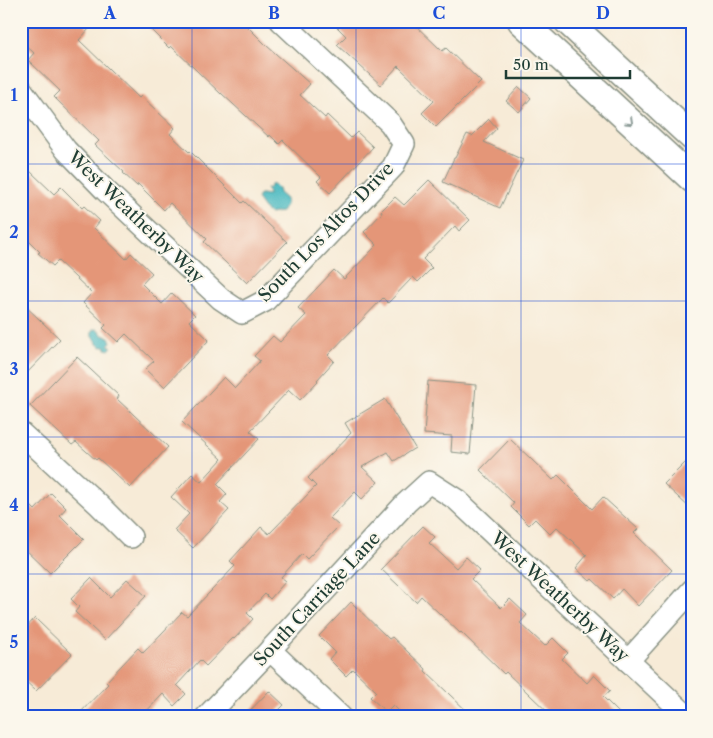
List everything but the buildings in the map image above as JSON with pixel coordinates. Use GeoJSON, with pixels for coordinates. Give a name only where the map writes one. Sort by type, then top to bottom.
{"type":"FeatureCollection","features":[{"type":"Feature","properties":{"kind":"main road"},"geometry":{"type":"LineString","coordinates":[[521,21],[692,179]]}},
{"type":"Feature","properties":{"kind":"main road"},"geometry":{"type":"LineString","coordinates":[[568,21],[692,137]]}},
{"type":"Feature","properties":{"kind":"street","name":"South Los Altos Drive"},"geometry":{"type":"LineString","coordinates":[[242,313],[265,301],[393,166],[404,144],[390,123],[281,21]]}},
{"type":"Feature","properties":{"kind":"street","name":"West Weatherby Way"},"geometry":{"type":"LineString","coordinates":[[21,89],[66,150],[105,190],[221,299],[242,313]]}},
{"type":"Feature","properties":{"kind":"street"},"geometry":{"type":"LineString","coordinates":[[21,433],[92,498],[131,537]]}},
{"type":"Feature","properties":{"kind":"street","name":"West Weatherby Way"},"geometry":{"type":"LineString","coordinates":[[429,482],[457,500],[688,717]]}},
{"type":"Feature","properties":{"kind":"street","name":"South Carriage Lane"},"geometry":{"type":"LineString","coordinates":[[206,717],[406,503],[429,482]]}},
{"type":"Feature","properties":{"kind":"street"},"geometry":{"type":"LineString","coordinates":[[628,660],[692,590]]}},
{"type":"Feature","properties":{"kind":"street"},"geometry":{"type":"LineString","coordinates":[[270,650],[341,717]]}},
{"type":"Feature","properties":{"kind":"water"},"geometry":{"type":"Polygon","coordinates":[[[274,184],[278,188],[279,193],[286,199],[286,205],[281,212],[270,214],[257,199],[259,195],[268,195],[269,193],[266,189],[274,184]]]}},
{"type":"Feature","properties":{"kind":"water"},"geometry":{"type":"Polygon","coordinates":[[[96,329],[102,335],[109,337],[111,342],[108,345],[111,348],[109,350],[106,349],[106,346],[102,347],[97,344],[96,340],[92,337],[93,330],[96,329]]]}}]}
